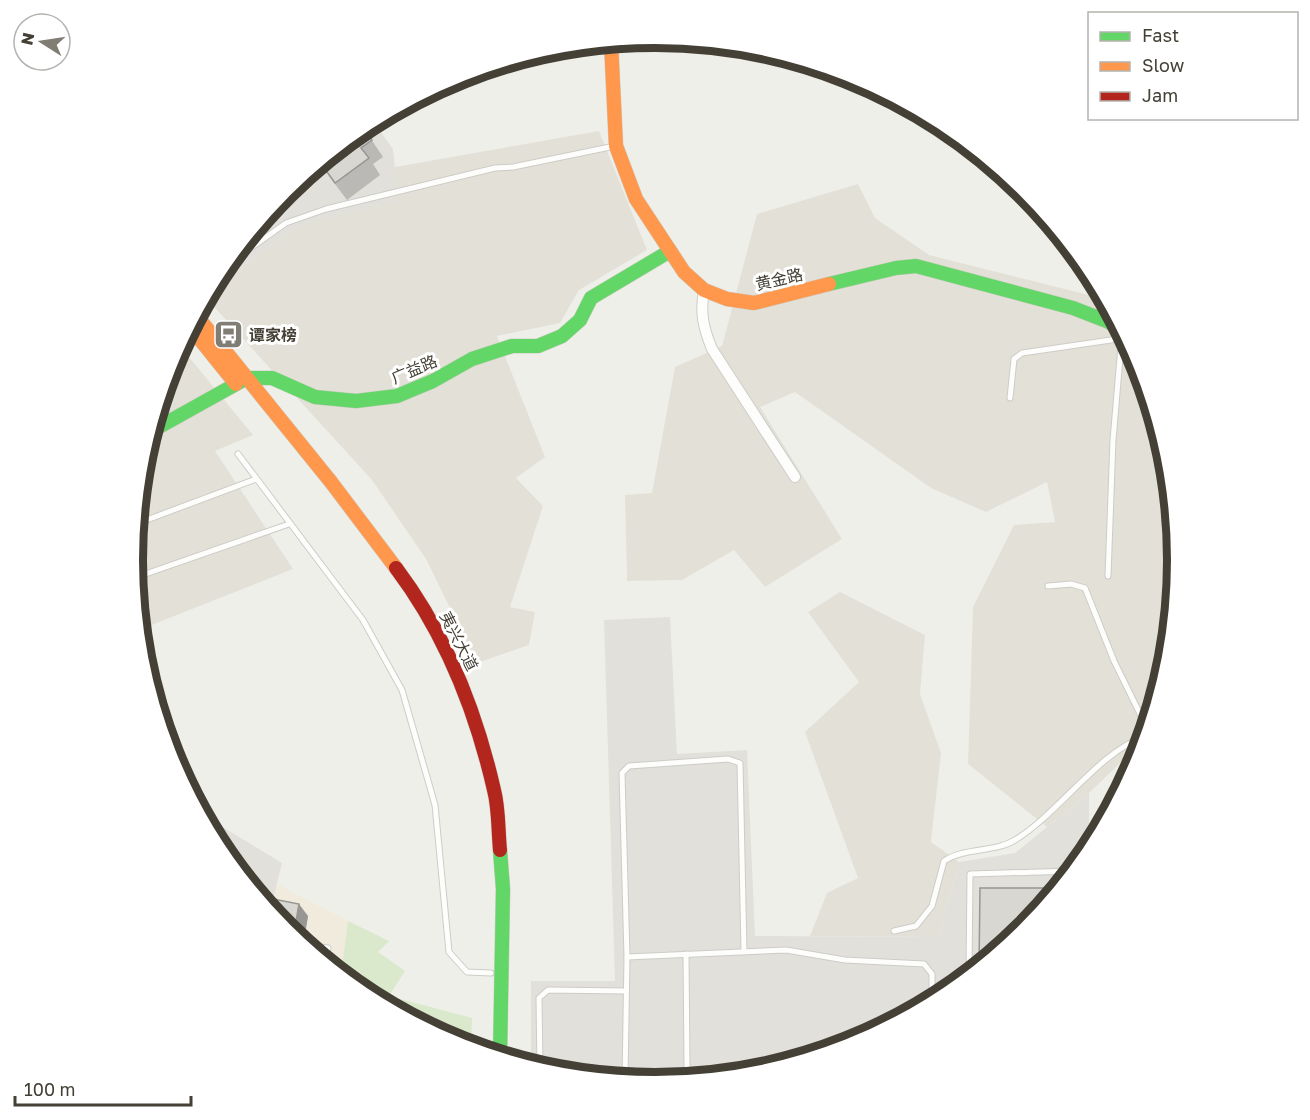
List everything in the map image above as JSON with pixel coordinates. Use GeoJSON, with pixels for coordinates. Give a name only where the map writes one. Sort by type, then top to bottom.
{"type":"FeatureCollection","features":[{"type":"Feature","properties":{"kind":"main road","name":"黄金路"},"geometry":{"type":"LineString","coordinates":[[611,50],[616,146],[636,199],[684,272],[704,290],[727,299],[754,303],[896,268],[916,266],[1073,308],[1107,321]]}},
{"type":"Feature","properties":{"kind":"main road","name":"广益路"},"geometry":{"type":"LineString","coordinates":[[242,381],[272,378],[315,397],[356,400],[397,396],[433,381],[472,359],[512,346],[538,346],[562,336],[580,320],[591,298],[670,251]]}},
{"type":"Feature","properties":{"kind":"main road","name":"夷兴大道"},"geometry":{"type":"LineString","coordinates":[[202,323],[242,381],[406,599],[452,686],[484,795],[492,889],[489,1045]]}},
{"type":"Feature","properties":{"kind":"main road","name":"夷兴大道"},"geometry":{"type":"LineString","coordinates":[[196,334],[242,381],[415,593],[462,682],[495,792],[503,889],[500,1048]]}},
{"type":"Feature","properties":{"kind":"main road"},"geometry":{"type":"LineString","coordinates":[[160,426],[242,381]]}},
{"type":"Feature","properties":{"kind":"street"},"geometry":{"type":"LineString","coordinates":[[704,290],[700,311],[703,327],[712,349],[795,477]]}},
{"type":"Feature","properties":{"kind":"lane"},"geometry":{"type":"LineString","coordinates":[[246,252],[286,223],[326,209],[484,170],[616,146]]}},
{"type":"Feature","properties":{"kind":"lane"},"geometry":{"type":"LineString","coordinates":[[1010,398],[1014,359],[1022,353],[1110,340],[1115,337]]}},
{"type":"Feature","properties":{"kind":"lane"},"geometry":{"type":"LineString","coordinates":[[1108,576],[1113,440],[1121,350]]}},
{"type":"Feature","properties":{"kind":"lane"},"geometry":{"type":"LineString","coordinates":[[238,454],[363,620],[402,690],[435,805],[449,952],[467,972],[491,973]]}},
{"type":"Feature","properties":{"kind":"lane"},"geometry":{"type":"LineString","coordinates":[[145,521],[256,479]]}},
{"type":"Feature","properties":{"kind":"lane"},"geometry":{"type":"LineString","coordinates":[[143,575],[289,524]]}},
{"type":"Feature","properties":{"kind":"lane"},"geometry":{"type":"LineString","coordinates":[[1048,586],[1071,584],[1085,588],[1114,661],[1142,718]]}},
{"type":"Feature","properties":{"kind":"lane"},"geometry":{"type":"LineString","coordinates":[[894,931],[916,926],[932,906],[944,861],[956,854],[1011,842],[1033,828],[1126,744],[1134,741]]}},
{"type":"Feature","properties":{"kind":"lane"},"geometry":{"type":"LineString","coordinates":[[625,1071],[627,957],[622,773],[629,766],[728,759],[740,763],[744,952]]}},
{"type":"Feature","properties":{"kind":"lane"},"geometry":{"type":"LineString","coordinates":[[969,964],[970,874],[1061,871]]}},
{"type":"Feature","properties":{"kind":"lane"},"geometry":{"type":"LineString","coordinates":[[627,957],[786,950],[844,960],[924,964],[932,974],[932,990]]}},
{"type":"Feature","properties":{"kind":"lane"},"geometry":{"type":"LineString","coordinates":[[685,1071],[687,1067],[686,954]]}},
{"type":"Feature","properties":{"kind":"lane"},"geometry":{"type":"LineString","coordinates":[[540,1059],[539,998],[548,990],[626,991]]}},
{"type":"Feature","properties":{"kind":"shaded area"},"geometry":{"type":"Polygon","coordinates":[[[379,129],[393,149],[398,201],[299,226],[230,275],[270,222],[293,198],[343,154],[379,129]]]}},
{"type":"Feature","properties":{"kind":"shaded area"},"geometry":{"type":"Polygon","coordinates":[[[599,131],[647,250],[579,290],[560,323],[497,336],[545,457],[516,478],[543,506],[510,607],[535,612],[529,645],[477,663],[426,559],[372,480],[212,304],[230,275],[299,226],[395,167],[599,131]]]}},
{"type":"Feature","properties":{"kind":"shaded area"},"geometry":{"type":"Polygon","coordinates":[[[858,184],[875,218],[929,255],[1093,296],[1114,334],[1140,395],[1150,427],[1163,493],[1167,560],[1163,627],[1150,693],[1128,755],[1089,793],[1047,827],[968,764],[973,607],[1014,525],[1055,522],[1047,482],[986,512],[931,488],[795,392],[760,407],[842,539],[765,587],[734,550],[682,580],[627,581],[625,495],[652,493],[675,367],[722,346],[757,214],[858,184]]]}},
{"type":"Feature","properties":{"kind":"shaded area"},"geometry":{"type":"Polygon","coordinates":[[[187,354],[253,435],[215,451],[293,569],[147,627],[143,560],[147,493],[160,427],[187,354]]]}},
{"type":"Feature","properties":{"kind":"shaded area"},"geometry":{"type":"Polygon","coordinates":[[[840,592],[925,635],[920,694],[941,753],[931,842],[959,862],[938,937],[810,936],[827,893],[858,878],[805,732],[859,682],[808,612],[840,592]]]}},
{"type":"Feature","properties":{"kind":"shaded area"},"geometry":{"type":"Polygon","coordinates":[[[670,617],[677,754],[747,750],[755,936],[938,937],[959,862],[1015,853],[1089,793],[1089,831],[1040,898],[993,945],[939,986],[911,1003],[851,1033],[788,1055],[722,1068],[688,1071],[655,1072],[588,1068],[531,1057],[531,981],[615,981],[604,620],[670,617]]]}},
{"type":"Feature","properties":{"kind":"shaded area"},"geometry":{"type":"Polygon","coordinates":[[[216,823],[282,863],[273,901],[249,872],[216,823]]]}},
{"type":"Feature","properties":{"kind":"shaded area"},"geometry":{"type":"Polygon","coordinates":[[[275,883],[348,921],[342,965],[317,945],[272,900],[275,883]]]}},
{"type":"Feature","properties":{"kind":"green space"},"geometry":{"type":"Polygon","coordinates":[[[348,921],[389,941],[378,952],[405,971],[389,996],[472,1018],[471,1038],[399,1003],[342,965],[348,921]]]}},
{"type":"Feature","properties":{"kind":"building"},"geometry":{"type":"Polygon","coordinates":[[[369,136],[372,140],[361,148],[369,158],[335,183],[325,169],[369,136]]]}},
{"type":"Feature","properties":{"kind":"building"},"geometry":{"type":"Polygon","coordinates":[[[980,888],[1048,888],[1017,922],[979,956],[980,888]]]}},
{"type":"Feature","properties":{"kind":"building"},"geometry":{"type":"Polygon","coordinates":[[[270,898],[299,904],[295,924],[270,898]]]}},
{"type":"Feature","properties":{"kind":"traffic: fast"},"geometry":{"type":"LineString","coordinates":[[160,426],[247,378],[272,378],[315,397],[356,401],[397,396],[433,381],[472,359],[512,346],[538,346],[562,336],[580,320],[591,298],[670,251]]}},
{"type":"Feature","properties":{"kind":"traffic: fast"},"geometry":{"type":"LineString","coordinates":[[829,284],[896,268],[916,266],[1073,308],[1107,321]]}},
{"type":"Feature","properties":{"kind":"traffic: fast"},"geometry":{"type":"LineString","coordinates":[[500,850],[503,889],[500,1048]]}},
{"type":"Feature","properties":{"kind":"traffic: slow"},"geometry":{"type":"LineString","coordinates":[[611,50],[616,146],[636,199],[684,272],[704,290],[727,299],[754,303],[829,284]]}},
{"type":"Feature","properties":{"kind":"traffic: slow"},"geometry":{"type":"LineString","coordinates":[[202,323],[331,482],[396,568]]}},
{"type":"Feature","properties":{"kind":"traffic: slow"},"geometry":{"type":"LineString","coordinates":[[196,334],[236,384]]}},
{"type":"Feature","properties":{"kind":"traffic: jam"},"geometry":{"type":"LineString","coordinates":[[396,568],[414,593],[444,646],[468,702],[487,760],[496,797],[500,850]]}},
{"type":"Feature","properties":{"kind":"place","name":"谭家榜"},"geometry":{"type":"Point","coordinates":[228,335]}}]}
